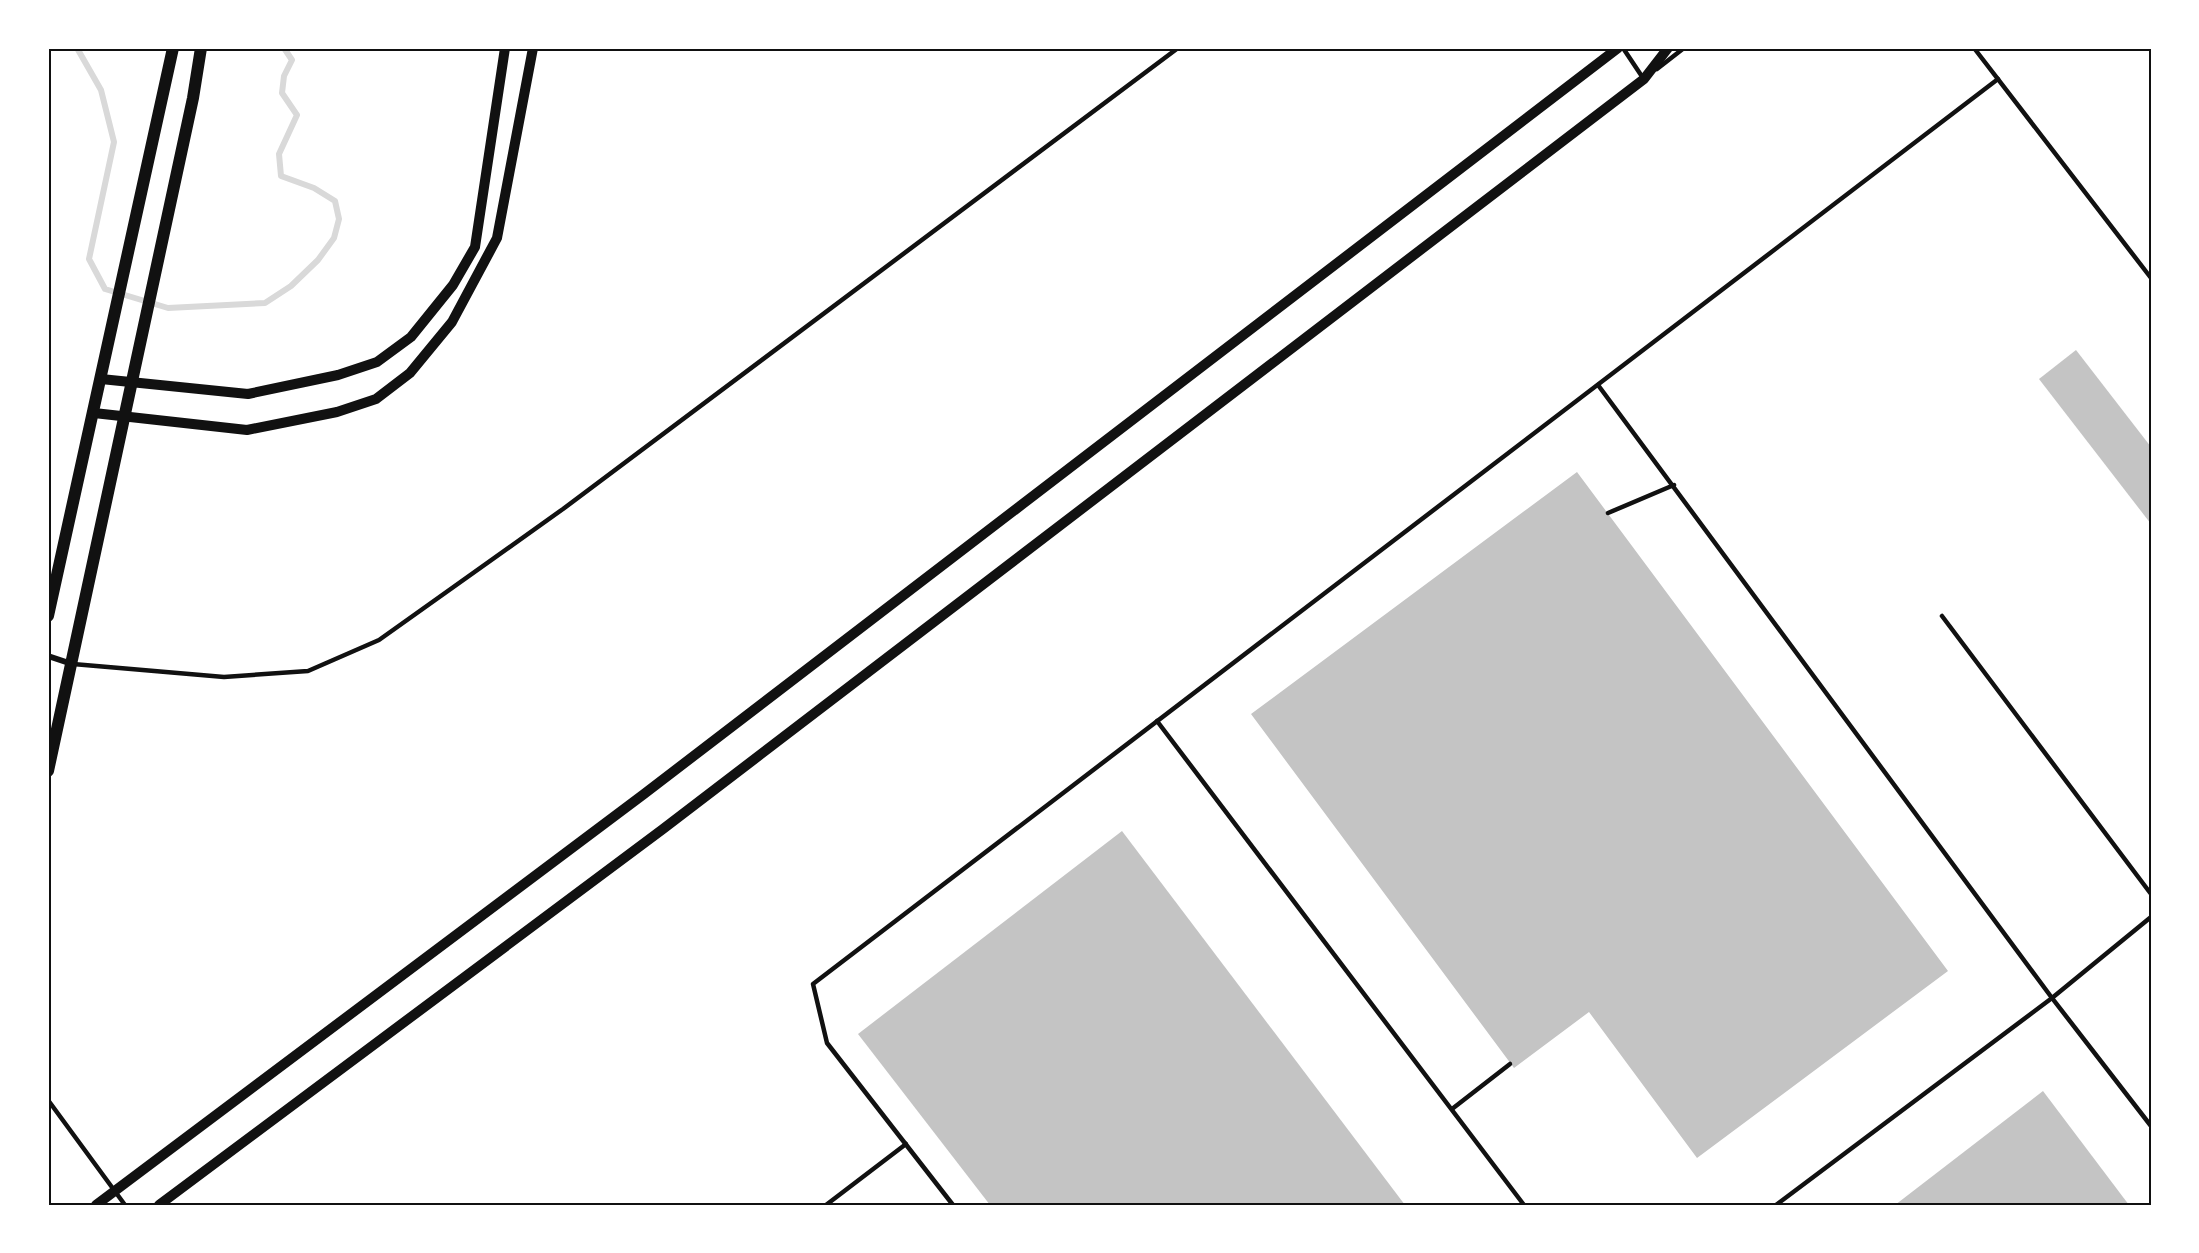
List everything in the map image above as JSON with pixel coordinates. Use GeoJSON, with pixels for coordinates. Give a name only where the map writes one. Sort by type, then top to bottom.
{"type":"FeatureCollection","features":[{"type":"Feature","properties":{"kind":"main road"},"geometry":{"type":"LineString","coordinates":[[48,616],[173,48]]}},
{"type":"Feature","properties":{"kind":"main road"},"geometry":{"type":"LineString","coordinates":[[48,771],[193,98],[201,48]]}},
{"type":"Feature","properties":{"kind":"street"},"geometry":{"type":"LineString","coordinates":[[101,379],[248,394],[338,375],[377,362],[411,337],[453,285],[475,246],[486,188],[505,48]]}},
{"type":"Feature","properties":{"kind":"street"},"geometry":{"type":"LineString","coordinates":[[93,413],[247,430],[337,412],[376,399],[410,374],[452,322],[497,238],[533,48]]}},
{"type":"Feature","properties":{"kind":"street"},"geometry":{"type":"LineString","coordinates":[[96,1205],[644,794],[1618,48]]}},
{"type":"Feature","properties":{"kind":"street"},"geometry":{"type":"LineString","coordinates":[[159,1205],[663,829],[1644,79],[1668,48]]}},
{"type":"Feature","properties":{"kind":"street"},"geometry":{"type":"LineString","coordinates":[[48,656],[72,664]]}},
{"type":"Feature","properties":{"kind":"lane"},"geometry":{"type":"LineString","coordinates":[[72,664],[224,677],[308,671],[379,640],[563,509],[1178,48]]}},
{"type":"Feature","properties":{"kind":"lane"},"geometry":{"type":"LineString","coordinates":[[1623,48],[1644,79],[1684,48]]}},
{"type":"Feature","properties":{"kind":"lane"},"geometry":{"type":"LineString","coordinates":[[1974,48],[2151,278]]}},
{"type":"Feature","properties":{"kind":"lane"},"geometry":{"type":"LineString","coordinates":[[953,1205],[827,1043],[813,984],[1998,79]]}},
{"type":"Feature","properties":{"kind":"lane"},"geometry":{"type":"LineString","coordinates":[[1598,384],[2052,998],[2151,1126]]}},
{"type":"Feature","properties":{"kind":"lane"},"geometry":{"type":"LineString","coordinates":[[1608,513],[1674,485]]}},
{"type":"Feature","properties":{"kind":"lane"},"geometry":{"type":"LineString","coordinates":[[1942,616],[2151,894]]}},
{"type":"Feature","properties":{"kind":"lane"},"geometry":{"type":"LineString","coordinates":[[1157,721],[1524,1205]]}},
{"type":"Feature","properties":{"kind":"lane"},"geometry":{"type":"LineString","coordinates":[[1776,1205],[2052,998],[2151,917]]}},
{"type":"Feature","properties":{"kind":"lane"},"geometry":{"type":"LineString","coordinates":[[1452,1110],[1510,1064]]}},
{"type":"Feature","properties":{"kind":"lane"},"geometry":{"type":"LineString","coordinates":[[48,1100],[125,1205]]}},
{"type":"Feature","properties":{"kind":"lane"},"geometry":{"type":"LineString","coordinates":[[2146,1119],[2151,1114]]}},
{"type":"Feature","properties":{"kind":"lane"},"geometry":{"type":"LineString","coordinates":[[826,1205],[906,1144]]}},
{"type":"Feature","properties":{"kind":"building"},"geometry":{"type":"Polygon","coordinates":[[[2076,350],[2151,447],[2151,524],[2039,379],[2076,350]]]}},
{"type":"Feature","properties":{"kind":"building"},"geometry":{"type":"Polygon","coordinates":[[[1577,472],[1948,971],[1697,1158],[1589,1012],[1514,1068],[1251,714],[1577,472]]]}},
{"type":"Feature","properties":{"kind":"building"},"geometry":{"type":"Polygon","coordinates":[[[1122,831],[1405,1205],[990,1205],[858,1034],[1122,831]]]}},
{"type":"Feature","properties":{"kind":"building"},"geometry":{"type":"Polygon","coordinates":[[[2043,1091],[2129,1205],[1895,1205],[2043,1091]]]}},
{"type":"Feature","properties":{"kind":"waterway"},"geometry":{"type":"LineString","coordinates":[[77,48],[101,90],[114,142],[89,259],[105,289],[168,308],[265,303],[291,286],[318,260],[334,238],[339,219],[335,201],[314,188],[281,176],[279,154],[297,115],[282,93],[284,76],[292,60],[284,48]]}}]}
